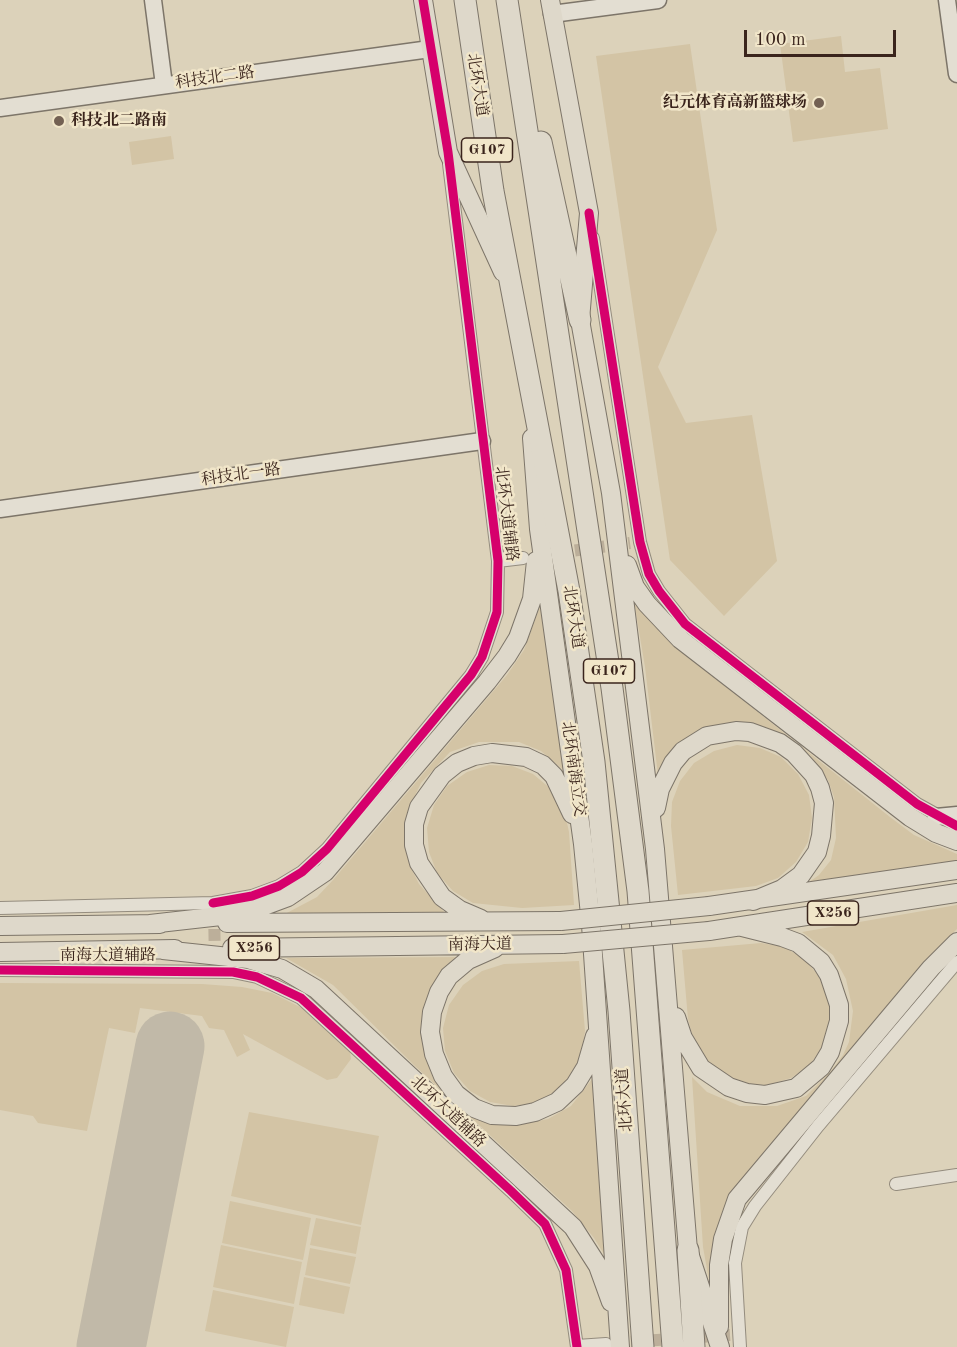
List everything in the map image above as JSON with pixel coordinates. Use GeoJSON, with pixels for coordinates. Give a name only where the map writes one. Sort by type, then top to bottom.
{"type":"FeatureCollection","features":[{"type":"Feature","properties":{"kind":"highway","name":"北环大道"},"geometry":{"type":"LineString","coordinates":[[465,0],[493,191],[569,591],[594,762],[619,1011],[643,1347]]}},
{"type":"Feature","properties":{"kind":"highway","name":"北环大道"},"geometry":{"type":"LineString","coordinates":[[507,0],[612,688],[637,880],[673,1347]]}},
{"type":"Feature","properties":{"kind":"highway"},"geometry":{"type":"LineString","coordinates":[[507,0],[580,320]]}},
{"type":"Feature","properties":{"kind":"highway"},"geometry":{"type":"LineString","coordinates":[[688,1250],[694,1347]]}},
{"type":"Feature","properties":{"kind":"main road","name":"北环大道辅路"},"geometry":{"type":"LineString","coordinates":[[423,0],[448,152]]}},
{"type":"Feature","properties":{"kind":"main road"},"geometry":{"type":"LineString","coordinates":[[551,7],[589,213],[580,320],[611,493],[628,568],[635,587],[662,622],[680,639],[773,713],[910,817],[936,833],[957,841]]}},
{"type":"Feature","properties":{"kind":"main road"},"geometry":{"type":"LineString","coordinates":[[448,152],[514,298]]}},
{"type":"Feature","properties":{"kind":"main road","name":"北环大道辅路"},"geometry":{"type":"LineString","coordinates":[[529,385],[539,529]]}},
{"type":"Feature","properties":{"kind":"main road"},"geometry":{"type":"LineString","coordinates":[[611,493],[655,849],[688,1250],[730,1342]]}},
{"type":"Feature","properties":{"kind":"main road"},"geometry":{"type":"LineString","coordinates":[[150,924],[221,916],[271,904],[307,886],[333,864],[507,656],[518,638],[532,599],[539,529]]}},
{"type":"Feature","properties":{"kind":"main road","name":"北环南海立交"},"geometry":{"type":"LineString","coordinates":[[539,529],[583,844],[598,1010]]}},
{"type":"Feature","properties":{"kind":"main road"},"geometry":{"type":"LineString","coordinates":[[655,849],[655,822],[660,789],[665,775],[683,751],[707,736],[736,731],[750,732],[780,743],[805,763],[820,788],[824,803],[821,836],[817,852],[801,875],[782,889],[753,901]]}},
{"type":"Feature","properties":{"kind":"main road"},"geometry":{"type":"LineString","coordinates":[[494,923],[476,918],[442,897],[419,863],[414,845],[414,824],[419,807],[442,775],[458,763],[474,756],[492,753],[526,757],[543,765],[562,789],[583,844]]}},
{"type":"Feature","properties":{"kind":"main road","name":"南海大道"},"geometry":{"type":"LineString","coordinates":[[0,927],[561,921],[753,901],[957,870]]}},
{"type":"Feature","properties":{"kind":"main road","name":"南海大道"},"geometry":{"type":"LineString","coordinates":[[0,952],[563,944],[742,927],[957,893]]}},
{"type":"Feature","properties":{"kind":"main road"},"geometry":{"type":"LineString","coordinates":[[665,974],[683,1038],[701,1068],[729,1087],[747,1093],[765,1095],[796,1088],[821,1067],[830,1052],[839,1021],[836,990],[821,962],[811,952],[782,937],[742,927]]}},
{"type":"Feature","properties":{"kind":"main road"},"geometry":{"type":"LineString","coordinates":[[730,1342],[719,1265],[723,1239],[737,1199],[931,968],[957,942]]}},
{"type":"Feature","properties":{"kind":"main road"},"geometry":{"type":"LineString","coordinates":[[508,945],[468,960],[449,976],[439,992],[432,1012],[430,1032],[434,1054],[443,1076],[456,1094],[474,1108],[492,1115],[516,1116],[535,1112],[557,1102],[575,1085],[586,1067],[593,1046],[598,1010]]}},
{"type":"Feature","properties":{"kind":"main road"},"geometry":{"type":"LineString","coordinates":[[164,950],[248,959],[282,969],[316,989],[573,1227],[598,1266],[619,1328]]}},
{"type":"Feature","properties":{"kind":"main road"},"geometry":{"type":"LineString","coordinates":[[598,1010],[619,1328],[613,1345]]}},
{"type":"Feature","properties":{"kind":"street"},"geometry":{"type":"LineString","coordinates":[[153,0],[164,85]]}},
{"type":"Feature","properties":{"kind":"street"},"geometry":{"type":"LineString","coordinates":[[551,7],[658,0]]}},
{"type":"Feature","properties":{"kind":"street"},"geometry":{"type":"LineString","coordinates":[[947,0],[957,74]]}},
{"type":"Feature","properties":{"kind":"street","name":"科技北二路"},"geometry":{"type":"LineString","coordinates":[[0,108],[430,49]]}},
{"type":"Feature","properties":{"kind":"street","name":"北环大道辅路"},"geometry":{"type":"LineString","coordinates":[[0,908],[214,907],[279,886],[302,872],[335,839],[471,675],[482,657],[497,612],[498,561],[448,152]]}},
{"type":"Feature","properties":{"kind":"street"},"geometry":{"type":"LineString","coordinates":[[589,213],[635,542],[659,591],[685,624],[936,817],[957,826]]}},
{"type":"Feature","properties":{"kind":"street","name":"科技北一路"},"geometry":{"type":"LineString","coordinates":[[0,509],[482,441]]}},
{"type":"Feature","properties":{"kind":"street"},"geometry":{"type":"LineString","coordinates":[[498,561],[523,558]]}},
{"type":"Feature","properties":{"kind":"street"},"geometry":{"type":"LineString","coordinates":[[936,817],[957,815]]}},
{"type":"Feature","properties":{"kind":"street"},"geometry":{"type":"LineString","coordinates":[[730,1342],[735,1263],[742,1227],[755,1206],[819,1126],[957,962]]}},
{"type":"Feature","properties":{"kind":"street","name":"北环大道辅路"},"geometry":{"type":"LineString","coordinates":[[215,967],[257,977],[301,998],[534,1212],[552,1236],[566,1270],[577,1346]]}},
{"type":"Feature","properties":{"kind":"street","name":"南海大道辅路"},"geometry":{"type":"LineString","coordinates":[[0,970],[215,967]]}},
{"type":"Feature","properties":{"kind":"street"},"geometry":{"type":"LineString","coordinates":[[896,1184],[957,1175]]}},
{"type":"Feature","properties":{"kind":"street"},"geometry":{"type":"LineString","coordinates":[[577,1346],[613,1345]]}},
{"type":"Feature","properties":{"kind":"shaded area","name":"纪元体育高新篮球场"},"geometry":{"type":"Polygon","coordinates":[[[841,36],[845,72],[880,68],[888,129],[793,142],[780,44],[841,36]]]}},
{"type":"Feature","properties":{"kind":"shaded area"},"geometry":{"type":"Polygon","coordinates":[[[690,44],[717,230],[658,367],[686,423],[752,415],[777,561],[724,616],[670,560],[596,56],[690,44]]]}},
{"type":"Feature","properties":{"kind":"shaded area"},"geometry":{"type":"Polygon","coordinates":[[[171,136],[174,159],[132,165],[129,142],[171,136]]]}},
{"type":"Feature","properties":{"kind":"shaded area"},"geometry":{"type":"Polygon","coordinates":[[[633,595],[648,618],[682,652],[914,835],[957,854],[957,862],[802,887],[819,875],[831,860],[836,838],[834,797],[828,780],[810,755],[768,728],[752,725],[708,727],[695,732],[671,752],[658,775],[645,667],[633,595]]]}},
{"type":"Feature","properties":{"kind":"shaded area"},"geometry":{"type":"Polygon","coordinates":[[[544,596],[568,774],[541,751],[519,742],[479,742],[450,752],[421,783],[412,802],[406,845],[410,866],[419,884],[446,914],[283,915],[317,897],[333,880],[507,675],[524,650],[544,596]]]}},
{"type":"Feature","properties":{"kind":"shaded area"},"geometry":{"type":"Polygon","coordinates":[[[737,745],[760,748],[781,757],[798,774],[809,795],[812,818],[808,842],[796,862],[778,878],[756,886],[678,895],[671,826],[672,802],[680,781],[694,763],[714,751],[737,745]]]}},
{"type":"Feature","properties":{"kind":"shaded area"},"geometry":{"type":"Polygon","coordinates":[[[489,765],[512,766],[533,774],[551,789],[564,809],[569,832],[574,905],[522,908],[473,903],[453,891],[437,873],[429,852],[427,828],[434,805],[447,786],[467,772],[489,765]]]}},
{"type":"Feature","properties":{"kind":"shaded area"},"geometry":{"type":"Polygon","coordinates":[[[957,905],[957,929],[923,963],[739,1182],[727,1201],[716,1231],[710,1286],[703,1247],[692,1077],[707,1092],[740,1106],[777,1106],[806,1096],[831,1071],[843,1055],[849,1042],[853,1011],[846,979],[833,955],[802,932],[957,905]]]}},
{"type":"Feature","properties":{"kind":"shaded area"},"geometry":{"type":"Polygon","coordinates":[[[761,943],[784,947],[804,959],[820,977],[829,999],[830,1023],[823,1045],[810,1065],[791,1078],[768,1085],[745,1084],[724,1076],[706,1061],[694,1041],[688,1019],[682,950],[761,943]]]}},
{"type":"Feature","properties":{"kind":"shaded area"},"geometry":{"type":"Polygon","coordinates":[[[466,957],[435,988],[440,1082],[523,1124],[548,1119],[571,1106],[596,1074],[607,1259],[594,1238],[572,1211],[415,1066],[333,985],[286,958],[466,957]]]}},
{"type":"Feature","properties":{"kind":"shaded area"},"geometry":{"type":"Polygon","coordinates":[[[579,961],[585,1031],[582,1054],[573,1075],[557,1092],[536,1103],[513,1106],[490,1102],[470,1091],[454,1073],[445,1051],[443,1028],[449,1005],[463,985],[482,971],[504,964],[579,961]]]}},
{"type":"Feature","properties":{"kind":"shaded area"},"geometry":{"type":"Polygon","coordinates":[[[0,983],[202,984],[242,987],[272,993],[308,1011],[350,1051],[351,1059],[337,1078],[327,1080],[243,1034],[250,1050],[237,1057],[224,1030],[209,1028],[202,1016],[140,1008],[135,1033],[109,1028],[87,1131],[38,1123],[33,1116],[0,1110],[0,983]]]}},
{"type":"Feature","properties":{"kind":"shaded area"},"geometry":{"type":"Polygon","coordinates":[[[249,1112],[379,1136],[361,1225],[231,1196],[249,1112]]]}},
{"type":"Feature","properties":{"kind":"shaded area"},"geometry":{"type":"Polygon","coordinates":[[[230,1201],[311,1218],[303,1260],[222,1243],[230,1201]]]}},
{"type":"Feature","properties":{"kind":"shaded area"},"geometry":{"type":"Polygon","coordinates":[[[316,1218],[361,1227],[356,1254],[310,1245],[316,1218]]]}},
{"type":"Feature","properties":{"kind":"shaded area"},"geometry":{"type":"Polygon","coordinates":[[[221,1245],[302,1262],[294,1304],[213,1287],[221,1245]]]}},
{"type":"Feature","properties":{"kind":"shaded area"},"geometry":{"type":"Polygon","coordinates":[[[310,1248],[356,1257],[350,1284],[305,1275],[310,1248]]]}},
{"type":"Feature","properties":{"kind":"shaded area"},"geometry":{"type":"Polygon","coordinates":[[[304,1277],[350,1287],[344,1314],[299,1305],[304,1277]]]}},
{"type":"Feature","properties":{"kind":"shaded area"},"geometry":{"type":"Polygon","coordinates":[[[213,1290],[294,1307],[286,1347],[205,1331],[213,1290]]]}},
{"type":"Feature","properties":{"kind":"runway"},"geometry":{"type":"LineString","coordinates":[[111,1347],[170,1046]]}},
{"type":"Feature","properties":{"kind":"tunnel"},"geometry":{"type":"LineString","coordinates":[[557,553],[630,543]]}},
{"type":"Feature","properties":{"kind":"tunnel"},"geometry":{"type":"LineString","coordinates":[[214,911],[215,961]]}},
{"type":"Feature","properties":{"kind":"tunnel"},"geometry":{"type":"LineString","coordinates":[[613,1343],[730,1335]]}},
{"type":"Feature","properties":{"kind":"cycle path"},"geometry":{"type":"LineString","coordinates":[[213,903],[252,896],[279,886],[302,872],[327,849],[471,675],[482,657],[497,612],[498,561],[448,152],[423,0]]}},
{"type":"Feature","properties":{"kind":"cycle path"},"geometry":{"type":"LineString","coordinates":[[589,213],[640,542],[649,574],[659,591],[685,624],[917,804],[957,826]]}},
{"type":"Feature","properties":{"kind":"cycle path"},"geometry":{"type":"LineString","coordinates":[[0,970],[233,972],[257,977],[301,998],[545,1224],[566,1270],[577,1347]]}},
{"type":"Feature","properties":{"kind":"place","name":"纪元体育高新篮球场"},"geometry":{"type":"Point","coordinates":[819,103]}},
{"type":"Feature","properties":{"kind":"place","name":"科技北二路南"},"geometry":{"type":"Point","coordinates":[59,121]}}]}
